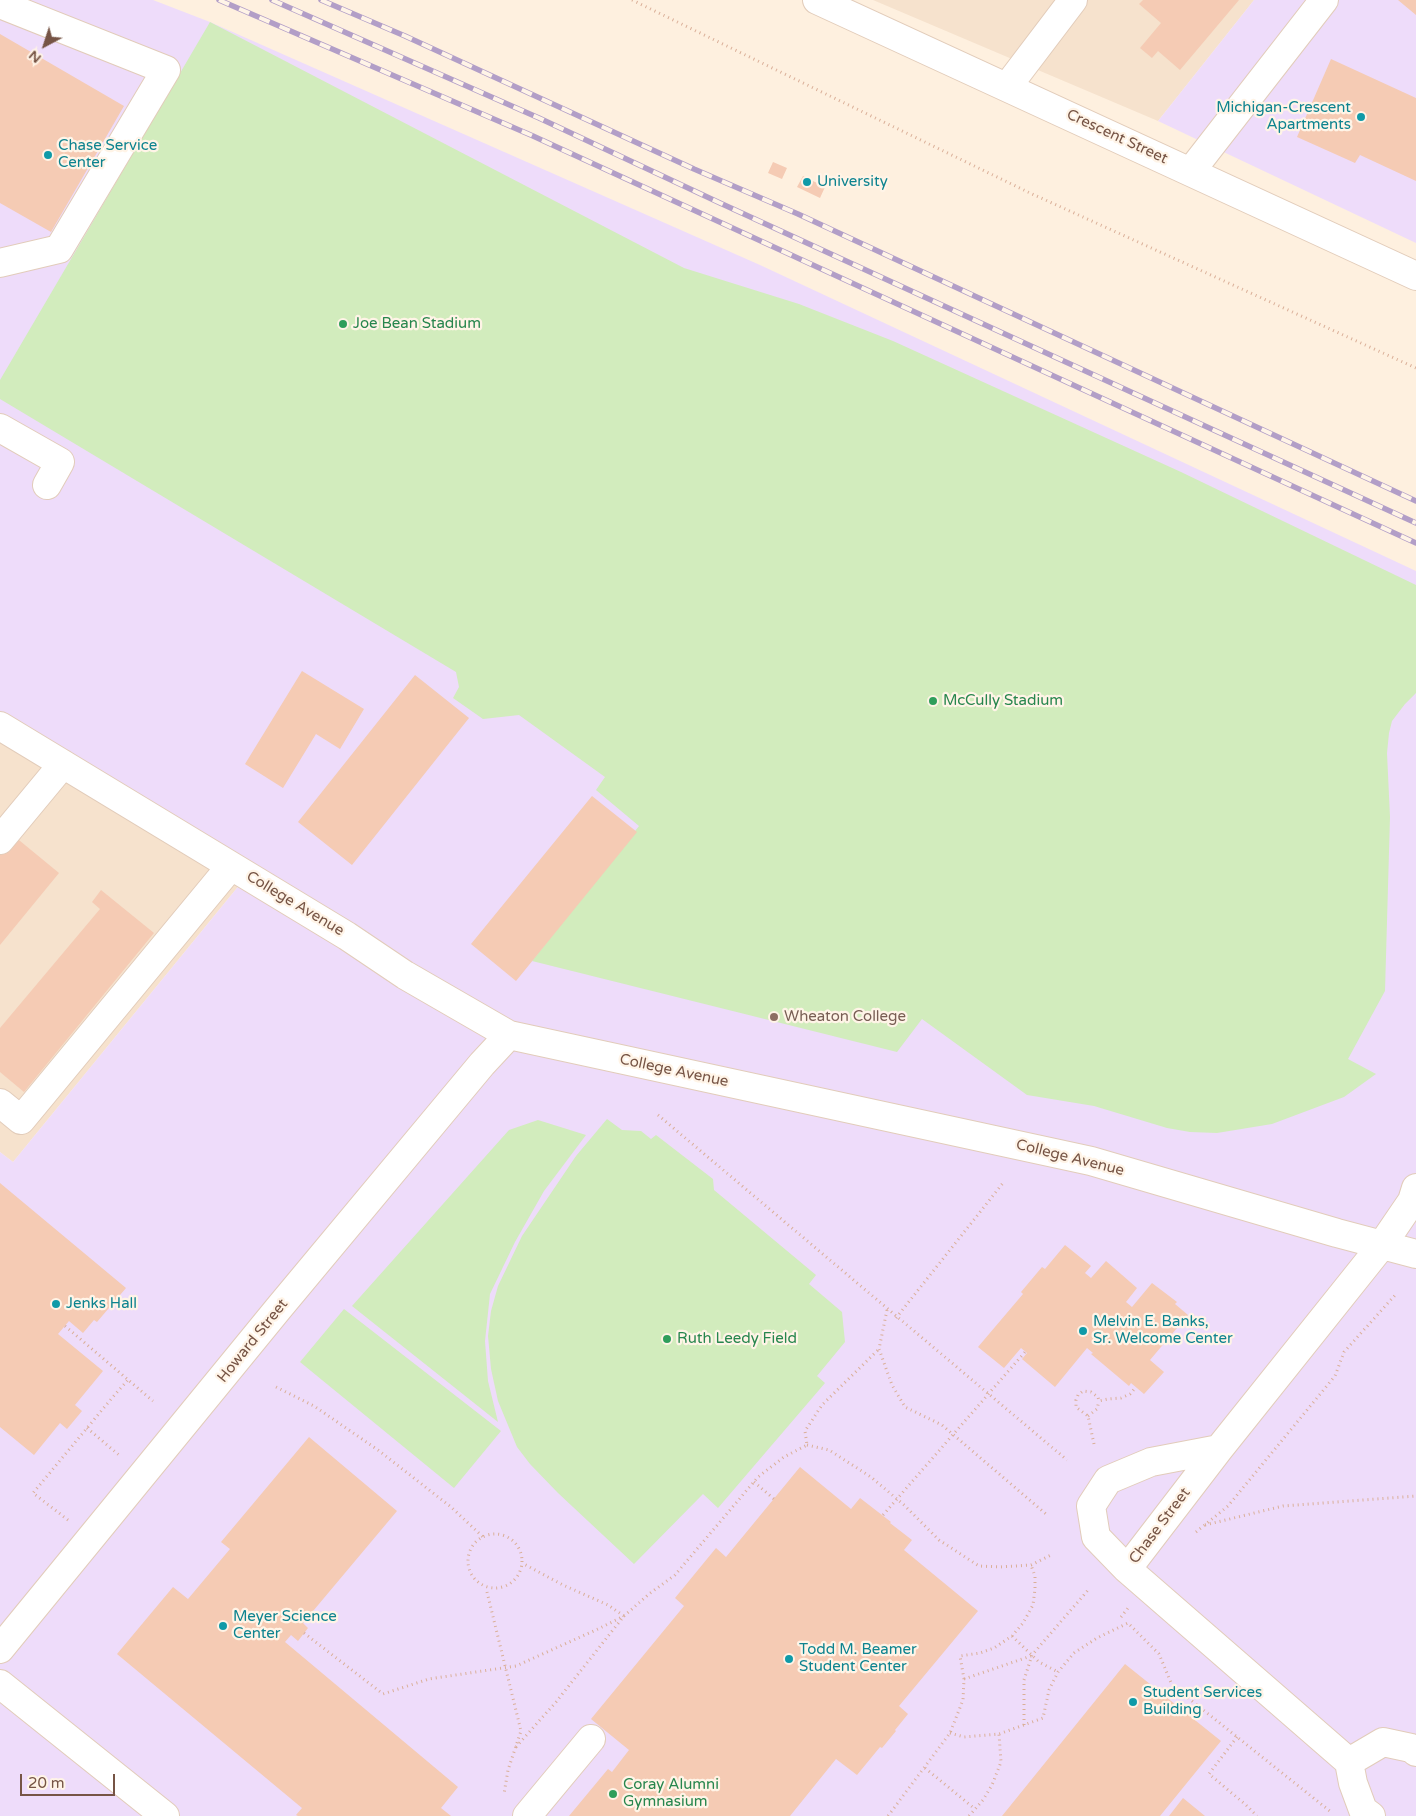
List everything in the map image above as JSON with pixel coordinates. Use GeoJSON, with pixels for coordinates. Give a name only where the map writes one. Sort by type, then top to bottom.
{"type":"FeatureCollection","features":[{"type":"Feature","properties":{"kind":"street","name":"Crescent Street"},"geometry":{"type":"LineString","coordinates":[[817,0],[1416,276]]}},
{"type":"Feature","properties":{"kind":"street"},"geometry":{"type":"LineString","coordinates":[[1007,87],[1073,0]]}},
{"type":"Feature","properties":{"kind":"street"},"geometry":{"type":"LineString","coordinates":[[1191,171],[1324,0]]}},
{"type":"Feature","properties":{"kind":"street"},"geometry":{"type":"LineString","coordinates":[[0,4],[166,70],[59,249],[0,263]]}},
{"type":"Feature","properties":{"kind":"street"},"geometry":{"type":"LineString","coordinates":[[0,428],[60,462],[46,485]]}},
{"type":"Feature","properties":{"kind":"street","name":"College Avenue"},"geometry":{"type":"LineString","coordinates":[[0,726],[347,936],[404,975],[509,1036],[1091,1161],[1416,1254]]}},
{"type":"Feature","properties":{"kind":"street"},"geometry":{"type":"LineString","coordinates":[[0,840],[63,764]]}},
{"type":"Feature","properties":{"kind":"street"},"geometry":{"type":"LineString","coordinates":[[0,1103],[21,1120],[232,866]]}},
{"type":"Feature","properties":{"kind":"street","name":"Howard Street"},"geometry":{"type":"LineString","coordinates":[[0,1649],[285,1301],[482,1064],[509,1036]]}},
{"type":"Feature","properties":{"kind":"street","name":"Chase Street"},"geometry":{"type":"LineString","coordinates":[[1219,1449],[1151,1462],[1108,1480],[1090,1506],[1096,1537],[1127,1569],[1219,1449],[1382,1245],[1412,1201],[1416,1188]]}},
{"type":"Feature","properties":{"kind":"street"},"geometry":{"type":"LineString","coordinates":[[1127,1569],[1349,1762],[1353,1783],[1363,1810],[1371,1816]]}},
{"type":"Feature","properties":{"kind":"street"},"geometry":{"type":"LineString","coordinates":[[0,1684],[165,1816]]}},
{"type":"Feature","properties":{"kind":"street"},"geometry":{"type":"LineString","coordinates":[[527,1816],[591,1739]]}},
{"type":"Feature","properties":{"kind":"street"},"geometry":{"type":"LineString","coordinates":[[1349,1762],[1383,1742],[1411,1748],[1416,1752]]}},
{"type":"Feature","properties":{"kind":"path"},"geometry":{"type":"LineString","coordinates":[[632,0],[1030,193],[1416,368]]}},
{"type":"Feature","properties":{"kind":"path"},"geometry":{"type":"LineString","coordinates":[[658,1116],[1067,1460]]}},
{"type":"Feature","properties":{"kind":"path"},"geometry":{"type":"LineString","coordinates":[[896,1318],[1003,1183]]}},
{"type":"Feature","properties":{"kind":"path"},"geometry":{"type":"LineString","coordinates":[[1192,1535],[1228,1506],[1335,1376],[1344,1352],[1397,1293]]}},
{"type":"Feature","properties":{"kind":"path"},"geometry":{"type":"LineString","coordinates":[[887,1310],[879,1348],[892,1385],[905,1407],[942,1425],[1046,1514]]}},
{"type":"Feature","properties":{"kind":"path"},"geometry":{"type":"LineString","coordinates":[[64,1326],[153,1401]]}},
{"type":"Feature","properties":{"kind":"path"},"geometry":{"type":"LineString","coordinates":[[807,1445],[805,1431],[822,1405],[879,1348]]}},
{"type":"Feature","properties":{"kind":"path"},"geometry":{"type":"LineString","coordinates":[[883,1515],[1025,1352]]}},
{"type":"Feature","properties":{"kind":"path"},"geometry":{"type":"LineString","coordinates":[[64,1517],[33,1493],[128,1380]]}},
{"type":"Feature","properties":{"kind":"path"},"geometry":{"type":"LineString","coordinates":[[276,1387],[314,1406],[378,1450],[483,1536]]}},
{"type":"Feature","properties":{"kind":"path"},"geometry":{"type":"LineString","coordinates":[[1099,1401],[1121,1398],[1130,1394],[1136,1387]]}},
{"type":"Feature","properties":{"kind":"path"},"geometry":{"type":"LineString","coordinates":[[1088,1416],[1097,1409],[1099,1401],[1098,1397],[1091,1392],[1083,1392],[1078,1395],[1076,1407],[1088,1416],[1094,1444]]}},
{"type":"Feature","properties":{"kind":"path"},"geometry":{"type":"LineString","coordinates":[[87,1428],[112,1450]]}},
{"type":"Feature","properties":{"kind":"path"},"geometry":{"type":"LineString","coordinates":[[516,1747],[556,1702],[624,1616],[649,1594],[675,1576],[754,1482],[784,1457],[807,1445],[829,1450],[871,1477],[897,1499],[939,1540],[979,1566],[1031,1565],[1052,1555]]}},
{"type":"Feature","properties":{"kind":"path"},"geometry":{"type":"LineString","coordinates":[[754,1482],[774,1499]]}},
{"type":"Feature","properties":{"kind":"path"},"geometry":{"type":"LineString","coordinates":[[1205,1525],[1283,1506],[1416,1496]]}},
{"type":"Feature","properties":{"kind":"path"},"geometry":{"type":"LineString","coordinates":[[496,1534],[512,1540],[518,1546],[522,1554],[522,1563],[516,1578],[510,1584],[502,1588],[494,1588],[478,1583],[472,1576],[469,1569],[469,1551],[483,1536],[496,1534]]}},
{"type":"Feature","properties":{"kind":"path"},"geometry":{"type":"LineString","coordinates":[[522,1563],[563,1585],[608,1605],[624,1616]]}},
{"type":"Feature","properties":{"kind":"path"},"geometry":{"type":"LineString","coordinates":[[888,1816],[950,1734],[963,1700],[964,1679],[960,1656],[980,1653],[994,1648],[1012,1636],[1023,1623],[1032,1605],[1035,1576],[1031,1565]]}},
{"type":"Feature","properties":{"kind":"path"},"geometry":{"type":"LineString","coordinates":[[484,1585],[521,1731],[508,1770],[503,1803]]}},
{"type":"Feature","properties":{"kind":"path"},"geometry":{"type":"LineString","coordinates":[[1024,1726],[1024,1680],[1032,1655],[1089,1589]]}},
{"type":"Feature","properties":{"kind":"path"},"geometry":{"type":"LineString","coordinates":[[304,1633],[383,1694],[429,1679],[516,1666],[624,1616]]}},
{"type":"Feature","properties":{"kind":"path"},"geometry":{"type":"LineString","coordinates":[[950,1734],[964,1737],[999,1734],[1043,1718],[1049,1690],[1058,1672],[1074,1653],[1097,1638],[1128,1623],[1159,1654],[1172,1685],[1335,1816]]}},
{"type":"Feature","properties":{"kind":"path"},"geometry":{"type":"LineString","coordinates":[[1012,1636],[1039,1662],[1058,1672]]}},
{"type":"Feature","properties":{"kind":"path"},"geometry":{"type":"LineString","coordinates":[[964,1679],[1032,1655]]}},
{"type":"Feature","properties":{"kind":"path"},"geometry":{"type":"LineString","coordinates":[[969,1816],[992,1785],[1001,1762],[999,1734]]}},
{"type":"Feature","properties":{"kind":"path"},"geometry":{"type":"LineString","coordinates":[[1236,1737],[1209,1774],[1257,1816]]}},
{"type":"Feature","properties":{"kind":"path"},"geometry":{"type":"LineString","coordinates":[[925,1768],[975,1809]]}},
{"type":"Feature","properties":{"kind":"shaded area","name":"Wheaton College"},"geometry":{"type":"Polygon","coordinates":[[[0,0],[153,0],[210,22],[760,265],[1416,571],[1416,1816],[0,1816],[0,1152],[13,1162],[241,883],[0,737],[0,0]]]}},
{"type":"Feature","properties":{"kind":"shaded area"},"geometry":{"type":"Polygon","coordinates":[[[873,0],[1254,0],[1158,121],[873,0]]]}},
{"type":"Feature","properties":{"kind":"shaded area"},"geometry":{"type":"Polygon","coordinates":[[[1254,0],[1416,0],[1416,243],[1158,121],[1254,0]]]}},
{"type":"Feature","properties":{"kind":"shaded area"},"geometry":{"type":"Polygon","coordinates":[[[0,737],[241,883],[13,1162],[0,1152],[0,737]]]}},
{"type":"Feature","properties":{"kind":"green space","name":"McCully Stadium"},"geometry":{"type":"Polygon","coordinates":[[[210,22],[684,268],[799,304],[893,341],[1181,472],[1416,585],[1416,693],[1392,721],[1387,753],[1390,817],[1385,991],[1348,1059],[1376,1074],[1344,1097],[1272,1124],[1217,1133],[1190,1132],[1167,1128],[1094,1106],[1027,1095],[922,1019],[897,1052],[532,961],[639,826],[596,790],[605,777],[519,715],[483,719],[453,698],[459,687],[456,672],[0,399],[0,380],[210,22]]]}},
{"type":"Feature","properties":{"kind":"green space","name":"Ruth Leedy Field"},"geometry":{"type":"Polygon","coordinates":[[[607,1119],[622,1130],[641,1131],[651,1139],[656,1135],[713,1179],[714,1190],[816,1275],[809,1284],[842,1312],[845,1342],[817,1376],[825,1383],[718,1508],[703,1494],[634,1564],[558,1493],[530,1464],[517,1447],[498,1401],[491,1369],[488,1336],[491,1311],[498,1286],[522,1236],[576,1156],[607,1119]]]}},
{"type":"Feature","properties":{"kind":"green space"},"geometry":{"type":"Polygon","coordinates":[[[538,1120],[586,1135],[544,1191],[515,1242],[490,1294],[485,1341],[488,1381],[498,1422],[352,1306],[509,1130],[538,1120]]]}},
{"type":"Feature","properties":{"kind":"green space"},"geometry":{"type":"Polygon","coordinates":[[[344,1309],[501,1431],[454,1488],[300,1362],[344,1309]]]}},
{"type":"Feature","properties":{"kind":"building"},"geometry":{"type":"Polygon","coordinates":[[[1143,0],[1239,0],[1180,70],[1158,51],[1152,58],[1140,48],[1161,23],[1139,4],[1143,0]]]}},
{"type":"Feature","properties":{"kind":"building"},"geometry":{"type":"Polygon","coordinates":[[[1398,0],[1416,0],[1416,15],[1398,0]]]}},
{"type":"Feature","properties":{"kind":"building","name":"Chase Service Center"},"geometry":{"type":"Polygon","coordinates":[[[0,34],[124,106],[51,232],[0,203],[0,34]]]}},
{"type":"Feature","properties":{"kind":"building","name":"Michigan-Crescent Apartments"},"geometry":{"type":"Polygon","coordinates":[[[1331,59],[1416,98],[1416,181],[1360,155],[1355,163],[1297,137],[1331,59]]]}},
{"type":"Feature","properties":{"kind":"building","name":"University"},"geometry":{"type":"Polygon","coordinates":[[[773,162],[787,168],[782,179],[768,173],[773,162]]]}},
{"type":"Feature","properties":{"kind":"building","name":"University"},"geometry":{"type":"Polygon","coordinates":[[[803,176],[825,187],[820,198],[797,187],[803,176]]]}},
{"type":"Feature","properties":{"kind":"building"},"geometry":{"type":"Polygon","coordinates":[[[302,671],[364,709],[340,749],[316,734],[283,788],[245,764],[302,671]]]}},
{"type":"Feature","properties":{"kind":"building"},"geometry":{"type":"Polygon","coordinates":[[[415,675],[469,718],[352,865],[298,822],[415,675]]]}},
{"type":"Feature","properties":{"kind":"building"},"geometry":{"type":"Polygon","coordinates":[[[592,796],[637,832],[516,981],[471,944],[592,796]]]}},
{"type":"Feature","properties":{"kind":"building"},"geometry":{"type":"Polygon","coordinates":[[[14,836],[59,873],[0,945],[0,854],[14,836]]]}},
{"type":"Feature","properties":{"kind":"building"},"geometry":{"type":"Polygon","coordinates":[[[101,890],[154,933],[24,1092],[0,1072],[0,1028],[100,909],[92,902],[101,890]]]}},
{"type":"Feature","properties":{"kind":"building","name":"Jenks Hall"},"geometry":{"type":"Polygon","coordinates":[[[0,1183],[126,1288],[97,1322],[94,1320],[83,1333],[69,1321],[58,1334],[103,1371],[75,1405],[82,1411],[67,1429],[60,1423],[34,1455],[0,1427],[0,1183]]]}},
{"type":"Feature","properties":{"kind":"building","name":"Melvin E. Banks, Sr. Welcome Center"},"geometry":{"type":"Polygon","coordinates":[[[1065,1245],[1091,1266],[1085,1273],[1091,1278],[1106,1261],[1137,1288],[1126,1302],[1132,1307],[1152,1283],[1177,1302],[1175,1304],[1188,1315],[1150,1360],[1164,1372],[1144,1394],[1131,1383],[1129,1386],[1091,1354],[1093,1353],[1087,1348],[1055,1387],[1022,1359],[1027,1353],[1021,1348],[1004,1368],[978,1347],[1023,1294],[1021,1292],[1042,1267],[1045,1269],[1065,1245]]]}},
{"type":"Feature","properties":{"kind":"building","name":"Meyer Science Center"},"geometry":{"type":"Polygon","coordinates":[[[309,1437],[397,1511],[303,1623],[308,1628],[298,1641],[291,1635],[285,1642],[458,1787],[441,1808],[451,1816],[298,1816],[296,1815],[302,1808],[117,1654],[173,1587],[188,1599],[230,1549],[221,1542],[309,1437]]]}},
{"type":"Feature","properties":{"kind":"building","name":"Todd M. Beamer Student Center"},"geometry":{"type":"Polygon","coordinates":[[[800,1467],[851,1509],[860,1498],[891,1522],[912,1540],[904,1550],[978,1611],[899,1706],[908,1714],[882,1748],[880,1747],[857,1775],[836,1759],[790,1816],[569,1816],[608,1769],[612,1772],[629,1750],[591,1719],[684,1606],[675,1598],[716,1548],[726,1557],[800,1467]]]}},
{"type":"Feature","properties":{"kind":"building","name":"Student Services Building"},"geometry":{"type":"Polygon","coordinates":[[[1125,1664],[1221,1741],[1160,1816],[1002,1816],[1125,1664]]]}},
{"type":"Feature","properties":{"kind":"building"},"geometry":{"type":"Polygon","coordinates":[[[1183,1798],[1205,1816],[1169,1816],[1183,1798]]]}},
{"type":"Feature","properties":{"kind":"railway"},"geometry":{"type":"LineString","coordinates":[[219,0],[533,136],[1416,543]]}},
{"type":"Feature","properties":{"kind":"railway"},"geometry":{"type":"LineString","coordinates":[[272,0],[539,118],[1416,523]]}},
{"type":"Feature","properties":{"kind":"railway"},"geometry":{"type":"LineString","coordinates":[[321,0],[405,36],[694,169],[798,214],[1416,501]]}},
{"type":"Feature","properties":{"kind":"place","name":"Michigan-Crescent Apartments"},"geometry":{"type":"Point","coordinates":[1361,117]}},
{"type":"Feature","properties":{"kind":"place","name":"Chase Service Center"},"geometry":{"type":"Point","coordinates":[48,155]}},
{"type":"Feature","properties":{"kind":"place","name":"University"},"geometry":{"type":"Point","coordinates":[807,182]}},
{"type":"Feature","properties":{"kind":"place","name":"Joe Bean Stadium"},"geometry":{"type":"Point","coordinates":[343,324]}},
{"type":"Feature","properties":{"kind":"place","name":"McCully Stadium"},"geometry":{"type":"Point","coordinates":[933,701]}},
{"type":"Feature","properties":{"kind":"place","name":"Wheaton College"},"geometry":{"type":"Point","coordinates":[774,1017]}},
{"type":"Feature","properties":{"kind":"place","name":"Jenks Hall"},"geometry":{"type":"Point","coordinates":[56,1304]}},
{"type":"Feature","properties":{"kind":"place","name":"Melvin E. Banks, Sr. Welcome Center"},"geometry":{"type":"Point","coordinates":[1083,1331]}},
{"type":"Feature","properties":{"kind":"place","name":"Ruth Leedy Field"},"geometry":{"type":"Point","coordinates":[667,1339]}},
{"type":"Feature","properties":{"kind":"place","name":"Meyer Science Center"},"geometry":{"type":"Point","coordinates":[223,1626]}},
{"type":"Feature","properties":{"kind":"place","name":"Todd M. Beamer Student Center"},"geometry":{"type":"Point","coordinates":[789,1659]}},
{"type":"Feature","properties":{"kind":"place","name":"Student Services Building"},"geometry":{"type":"Point","coordinates":[1133,1702]}},
{"type":"Feature","properties":{"kind":"place","name":"Coray Alumni Gymnasium"},"geometry":{"type":"Point","coordinates":[613,1794]}}]}
